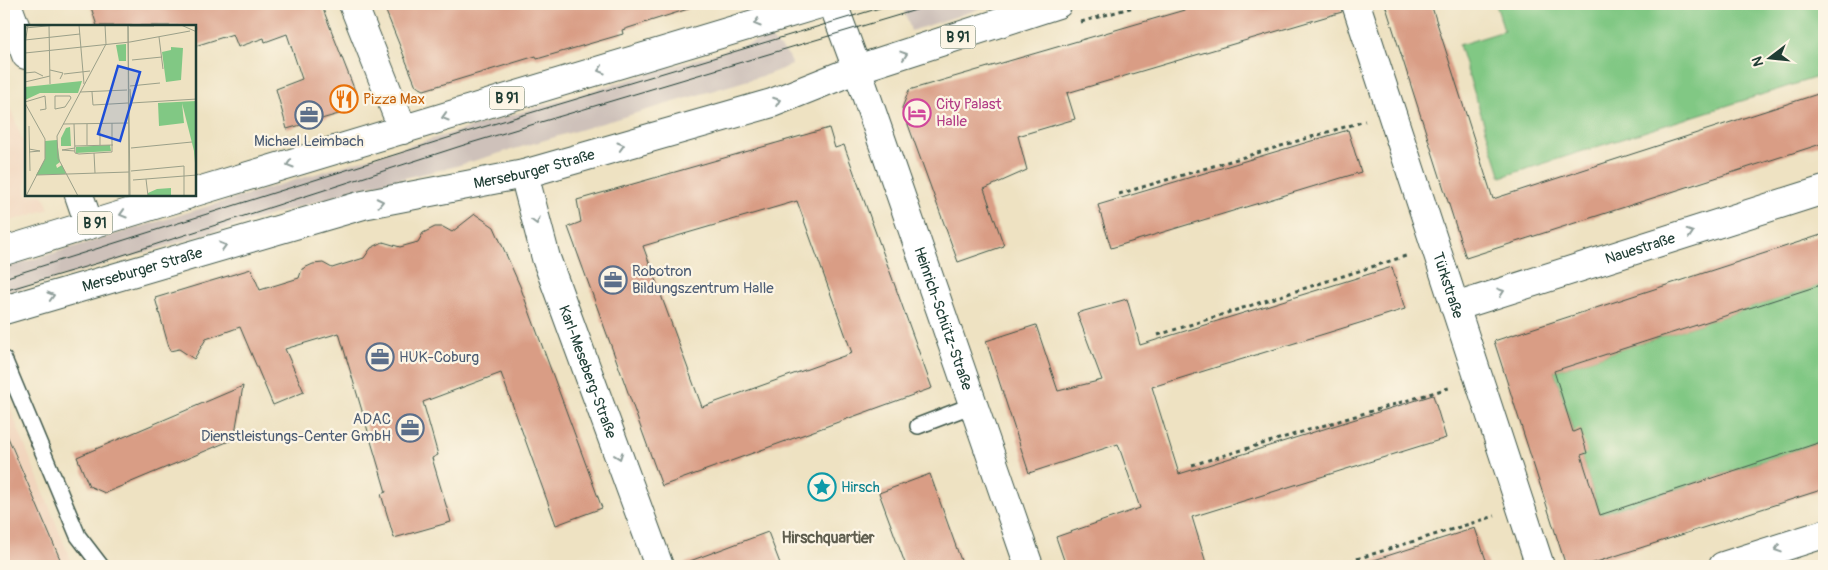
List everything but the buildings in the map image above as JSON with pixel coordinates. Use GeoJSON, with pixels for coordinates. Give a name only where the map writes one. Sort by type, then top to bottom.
{"type":"FeatureCollection","features":[{"type":"Feature","properties":{"kind":"street"},"geometry":{"type":"LineString","coordinates":[[7,4],[25,52]]}},
{"type":"Feature","properties":{"kind":"street"},"geometry":{"type":"LineString","coordinates":[[353,4],[403,130]]}},
{"type":"Feature","properties":{"kind":"street","name":"B 91"},"geometry":{"type":"LineString","coordinates":[[196,192],[820,4]]}},
{"type":"Feature","properties":{"kind":"street","name":"Heinrich-Schütz-Straße"},"geometry":{"type":"LineString","coordinates":[[833,4],[1029,566]]}},
{"type":"Feature","properties":{"kind":"street","name":"Merseburger Straße"},"geometry":{"type":"LineString","coordinates":[[4,310],[363,205],[524,174],[772,103],[857,70],[1058,4]]}},
{"type":"Feature","properties":{"kind":"street","name":"Türkstraße"},"geometry":{"type":"LineString","coordinates":[[1356,4],[1540,566]]}},
{"type":"Feature","properties":{"kind":"street","name":"Karl-Meseberg-Straße"},"geometry":{"type":"LineString","coordinates":[[524,174],[546,258],[659,566]]}},
{"type":"Feature","properties":{"kind":"street","name":"Nauestraße"},"geometry":{"type":"LineString","coordinates":[[1455,307],[1824,190]]}},
{"type":"Feature","properties":{"kind":"street"},"geometry":{"type":"LineString","coordinates":[[79,196],[90,224]]}},
{"type":"Feature","properties":{"kind":"street","name":"B 91"},"geometry":{"type":"LineString","coordinates":[[4,251],[184,196]]}},
{"type":"Feature","properties":{"kind":"street"},"geometry":{"type":"LineString","coordinates":[[1723,566],[1824,534]]}},
{"type":"Feature","properties":{"kind":"lane"},"geometry":{"type":"LineString","coordinates":[[4,359],[78,536],[101,566]]}},
{"type":"Feature","properties":{"kind":"lane"},"geometry":{"type":"LineString","coordinates":[[918,426],[973,405]]}},
{"type":"Feature","properties":{"kind":"path"},"geometry":{"type":"LineString","coordinates":[[1119,194],[1392,114]]}},
{"type":"Feature","properties":{"kind":"path"},"geometry":{"type":"LineString","coordinates":[[1158,335],[1435,246]]}},
{"type":"Feature","properties":{"kind":"path"},"geometry":{"type":"LineString","coordinates":[[1192,465],[1478,379]]}},
{"type":"Feature","properties":{"kind":"path"},"geometry":{"type":"LineString","coordinates":[[1334,566],[1520,508]]}},
{"type":"Feature","properties":{"kind":"shaded area"},"geometry":{"type":"Polygon","coordinates":[[[902,4],[995,4],[911,31],[902,4]]]}},
{"type":"Feature","properties":{"kind":"shaded area"},"geometry":{"type":"Polygon","coordinates":[[[770,37],[789,56],[792,65],[769,74],[453,167],[373,185],[4,294],[4,268],[770,37]]]}},
{"type":"Feature","properties":{"kind":"shaded area"},"geometry":{"type":"Polygon","coordinates":[[[4,91],[25,147],[25,196],[43,196],[49,209],[4,223],[4,91]]]}},
{"type":"Feature","properties":{"kind":"shaded area"},"geometry":{"type":"Polygon","coordinates":[[[4,393],[73,566],[4,566],[4,393]]]}},
{"type":"Feature","properties":{"kind":"green space"},"geometry":{"type":"Polygon","coordinates":[[[1496,4],[1824,4],[1824,75],[1501,177],[1459,45],[1504,31],[1496,4]]]}},
{"type":"Feature","properties":{"kind":"green space"},"geometry":{"type":"Polygon","coordinates":[[[1824,284],[1824,441],[1600,514],[1554,371],[1824,284]]]}},
{"type":"Feature","properties":{"kind":"tram line"},"geometry":{"type":"LineString","coordinates":[[4,278],[470,131],[893,4]]}},
{"type":"Feature","properties":{"kind":"tram line"},"geometry":{"type":"LineString","coordinates":[[4,291],[98,263],[464,145],[936,4]]}},
{"type":"Feature","properties":{"kind":"place","name":"Pizza Max"},"geometry":{"type":"Point","coordinates":[344,99]}},
{"type":"Feature","properties":{"kind":"place","name":"City Palast Halle"},"geometry":{"type":"Point","coordinates":[917,113]}},
{"type":"Feature","properties":{"kind":"place","name":"Michael Leimbach"},"geometry":{"type":"Point","coordinates":[309,115]}},
{"type":"Feature","properties":{"kind":"place","name":"Robotron Bildungszentrum Halle"},"geometry":{"type":"Point","coordinates":[613,280]}},
{"type":"Feature","properties":{"kind":"place","name":"HUK-Coburg"},"geometry":{"type":"Point","coordinates":[380,357]}},
{"type":"Feature","properties":{"kind":"place","name":"ADAC Dienstleistungs-Center GmbH"},"geometry":{"type":"Point","coordinates":[410,428]}},
{"type":"Feature","properties":{"kind":"place","name":"Hirsch"},"geometry":{"type":"Point","coordinates":[822,487]}},
{"type":"Feature","properties":{"kind":"district","name":"Hirschquartier"},"geometry":{"type":"Point","coordinates":[828,537]}}]}
